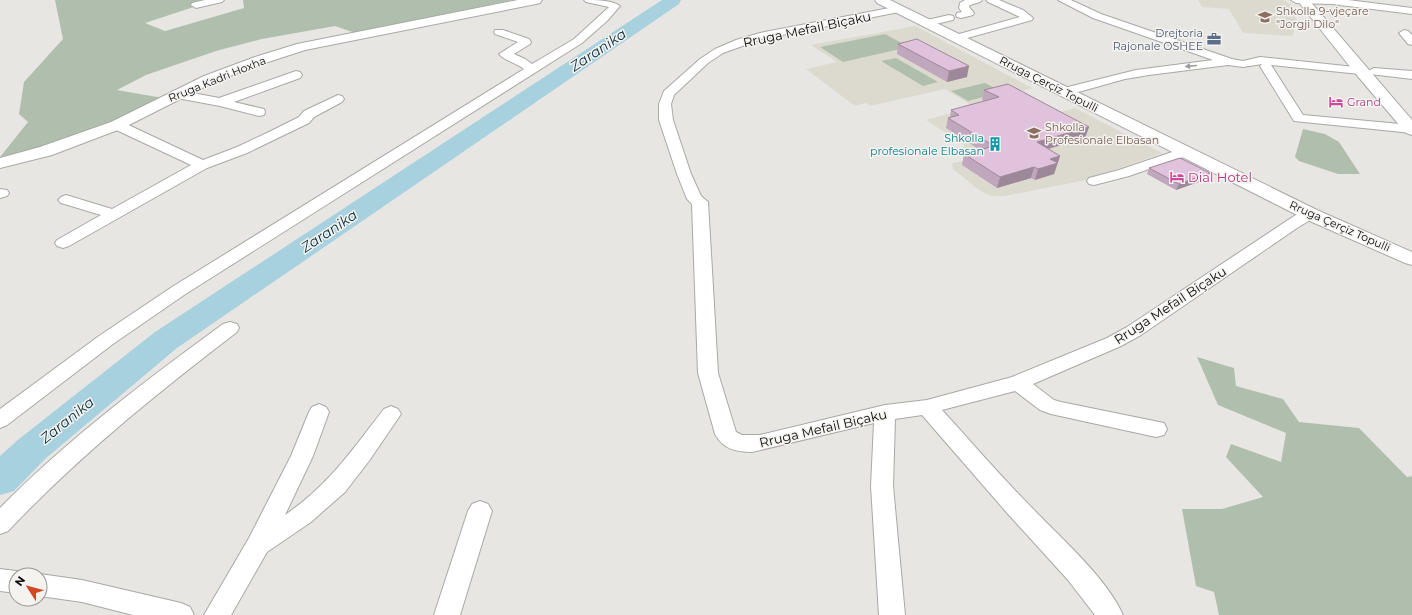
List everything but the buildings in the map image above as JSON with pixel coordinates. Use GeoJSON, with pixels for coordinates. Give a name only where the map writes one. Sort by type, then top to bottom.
{"type":"FeatureCollection","features":[{"type":"Feature","properties":{"kind":"main road","name":"Rruga Kadri Hoxha"},"geometry":{"type":"LineString","coordinates":[[0,163],[53,149],[117,125],[177,94],[238,68],[302,47],[536,0]]}},
{"type":"Feature","properties":{"kind":"main road"},"geometry":{"type":"LineString","coordinates":[[1307,0],[1360,70],[1411,130]]}},
{"type":"Feature","properties":{"kind":"main road"},"geometry":{"type":"LineString","coordinates":[[1307,0],[1412,114]]}},
{"type":"Feature","properties":{"kind":"main road","name":"Rruga Çerçiz Topulli"},"geometry":{"type":"LineString","coordinates":[[894,3],[956,38],[1184,152],[1310,214],[1412,259]]}},
{"type":"Feature","properties":{"kind":"street"},"geometry":{"type":"LineString","coordinates":[[196,5],[219,0]]}},
{"type":"Feature","properties":{"kind":"street"},"geometry":{"type":"LineString","coordinates":[[0,420],[106,340],[178,291],[532,70],[546,63],[578,41],[603,20],[615,6],[589,0]]}},
{"type":"Feature","properties":{"kind":"street"},"geometry":{"type":"LineString","coordinates":[[961,15],[969,13],[964,8],[965,3],[977,0]]}},
{"type":"Feature","properties":{"kind":"street"},"geometry":{"type":"LineString","coordinates":[[956,38],[1028,18],[1019,12],[991,0]]}},
{"type":"Feature","properties":{"kind":"street"},"geometry":{"type":"LineString","coordinates":[[1063,0],[1097,16],[1230,62],[1243,64],[1260,60],[1360,70]]}},
{"type":"Feature","properties":{"kind":"street"},"geometry":{"type":"LineString","coordinates":[[1307,0],[1332,1],[1412,11]]}},
{"type":"Feature","properties":{"kind":"street","name":"Rruga Mefail Biçaku"},"geometry":{"type":"LineString","coordinates":[[894,3],[760,36],[731,46],[704,61],[668,94],[665,104],[666,120],[684,174],[695,198],[700,202],[710,388],[722,416],[727,436],[739,443],[760,443],[885,413],[927,407],[1018,383],[1114,342],[1134,331],[1291,225],[1310,214]]}},
{"type":"Feature","properties":{"kind":"street"},"geometry":{"type":"LineString","coordinates":[[927,23],[949,18]]}},
{"type":"Feature","properties":{"kind":"street"},"geometry":{"type":"LineString","coordinates":[[499,32],[526,42],[505,54],[521,61],[532,70]]}},
{"type":"Feature","properties":{"kind":"street"},"geometry":{"type":"LineString","coordinates":[[1404,33],[1412,42]]}},
{"type":"Feature","properties":{"kind":"street"},"geometry":{"type":"LineString","coordinates":[[1064,92],[1147,72],[1178,67],[1230,62]]}},
{"type":"Feature","properties":{"kind":"street"},"geometry":{"type":"LineString","coordinates":[[1266,66],[1299,118],[1411,130]]}},
{"type":"Feature","properties":{"kind":"street"},"geometry":{"type":"LineString","coordinates":[[1374,72],[1412,76]]}},
{"type":"Feature","properties":{"kind":"street"},"geometry":{"type":"LineString","coordinates":[[221,102],[296,75]]}},
{"type":"Feature","properties":{"kind":"street"},"geometry":{"type":"LineString","coordinates":[[177,94],[221,102],[259,112]]}},
{"type":"Feature","properties":{"kind":"street"},"geometry":{"type":"LineString","coordinates":[[63,243],[202,165],[242,150],[276,134],[304,120],[309,114],[338,99]]}},
{"type":"Feature","properties":{"kind":"street"},"geometry":{"type":"LineString","coordinates":[[117,125],[202,165]]}},
{"type":"Feature","properties":{"kind":"street"},"geometry":{"type":"LineString","coordinates":[[1094,181],[1124,173],[1184,152]]}},
{"type":"Feature","properties":{"kind":"street"},"geometry":{"type":"LineString","coordinates":[[66,200],[114,214]]}},
{"type":"Feature","properties":{"kind":"street"},"geometry":{"type":"LineString","coordinates":[[0,524],[62,463],[115,416],[230,328]]}},
{"type":"Feature","properties":{"kind":"street"},"geometry":{"type":"LineString","coordinates":[[1018,383],[1047,405],[1058,409],[1156,429]]}},
{"type":"Feature","properties":{"kind":"street"},"geometry":{"type":"LineString","coordinates":[[927,407],[1016,507],[1050,542],[1110,615]]}},
{"type":"Feature","properties":{"kind":"street"},"geometry":{"type":"LineString","coordinates":[[217,615],[258,545],[302,456],[319,412]]}},
{"type":"Feature","properties":{"kind":"street"},"geometry":{"type":"LineString","coordinates":[[885,413],[882,486],[892,615]]}},
{"type":"Feature","properties":{"kind":"street"},"geometry":{"type":"LineString","coordinates":[[258,545],[303,516],[329,493],[391,414]]}},
{"type":"Feature","properties":{"kind":"street"},"geometry":{"type":"LineString","coordinates":[[447,615],[480,510]]}},
{"type":"Feature","properties":{"kind":"street"},"geometry":{"type":"LineString","coordinates":[[48,585],[82,591],[182,615]]}},
{"type":"Feature","properties":{"kind":"shaded area","name":"Shkolla 9-vjeçare \"Jorgji Dilo\""},"geometry":{"type":"Polygon","coordinates":[[[1198,0],[1283,0],[1293,6],[1290,9],[1297,20],[1293,36],[1243,33],[1229,9],[1202,7],[1198,0]]]}},
{"type":"Feature","properties":{"kind":"shaded area","name":"Shkolla Profesionale Elbasan"},"geometry":{"type":"Polygon","coordinates":[[[915,26],[1032,88],[1019,92],[1058,113],[1075,108],[1162,153],[1086,180],[1004,196],[991,196],[979,190],[953,169],[952,163],[965,161],[964,145],[926,120],[974,107],[945,89],[870,106],[866,103],[855,106],[806,69],[837,62],[811,45],[915,26]]]}},
{"type":"Feature","properties":{"kind":"green space"},"geometry":{"type":"Polygon","coordinates":[[[55,0],[215,0],[145,23],[165,31],[244,8],[243,0],[512,0],[358,34],[335,26],[262,39],[216,51],[146,75],[117,90],[163,98],[100,127],[35,150],[0,157],[28,122],[19,114],[24,82],[63,39],[55,0]]]}},
{"type":"Feature","properties":{"kind":"green space"},"geometry":{"type":"Polygon","coordinates":[[[885,34],[909,47],[843,62],[820,47],[885,34]]]}},
{"type":"Feature","properties":{"kind":"green space"},"geometry":{"type":"Polygon","coordinates":[[[896,58],[938,82],[923,86],[881,61],[896,58]]]}},
{"type":"Feature","properties":{"kind":"green space"},"geometry":{"type":"Polygon","coordinates":[[[985,83],[1002,92],[968,101],[951,91],[985,83]]]}},
{"type":"Feature","properties":{"kind":"green space"},"geometry":{"type":"Polygon","coordinates":[[[1303,129],[1325,134],[1339,142],[1360,174],[1338,174],[1299,161],[1295,157],[1303,129]]]}},
{"type":"Feature","properties":{"kind":"green space"},"geometry":{"type":"Polygon","coordinates":[[[1197,357],[1234,368],[1236,386],[1283,399],[1299,422],[1359,428],[1407,477],[1412,476],[1412,615],[1219,615],[1214,592],[1196,586],[1182,509],[1222,509],[1263,497],[1226,457],[1231,444],[1281,462],[1286,433],[1218,405],[1197,357]]]}},
{"type":"Feature","properties":{"kind":"waterway","name":"Zaranika"},"geometry":{"type":"LineString","coordinates":[[0,480],[32,449],[166,340],[673,0]]}},
{"type":"Feature","properties":{"kind":"place","name":"Shkolla 9-vjeçare \"Jorgji Dilo\""},"geometry":{"type":"Point","coordinates":[1265,17]}},
{"type":"Feature","properties":{"kind":"place","name":"Drejtoria Rajonale OSHEE"},"geometry":{"type":"Point","coordinates":[1214,39]}},
{"type":"Feature","properties":{"kind":"place","name":"Grand"},"geometry":{"type":"Point","coordinates":[1336,102]}},
{"type":"Feature","properties":{"kind":"place","name":"Shkolla Profesionale Elbasan"},"geometry":{"type":"Point","coordinates":[1034,133]}},
{"type":"Feature","properties":{"kind":"place","name":"Shkolla profesionale Elbasan"},"geometry":{"type":"Point","coordinates":[995,144]}},
{"type":"Feature","properties":{"kind":"place","name":"Dial Hotel"},"geometry":{"type":"Point","coordinates":[1177,177]}}]}
